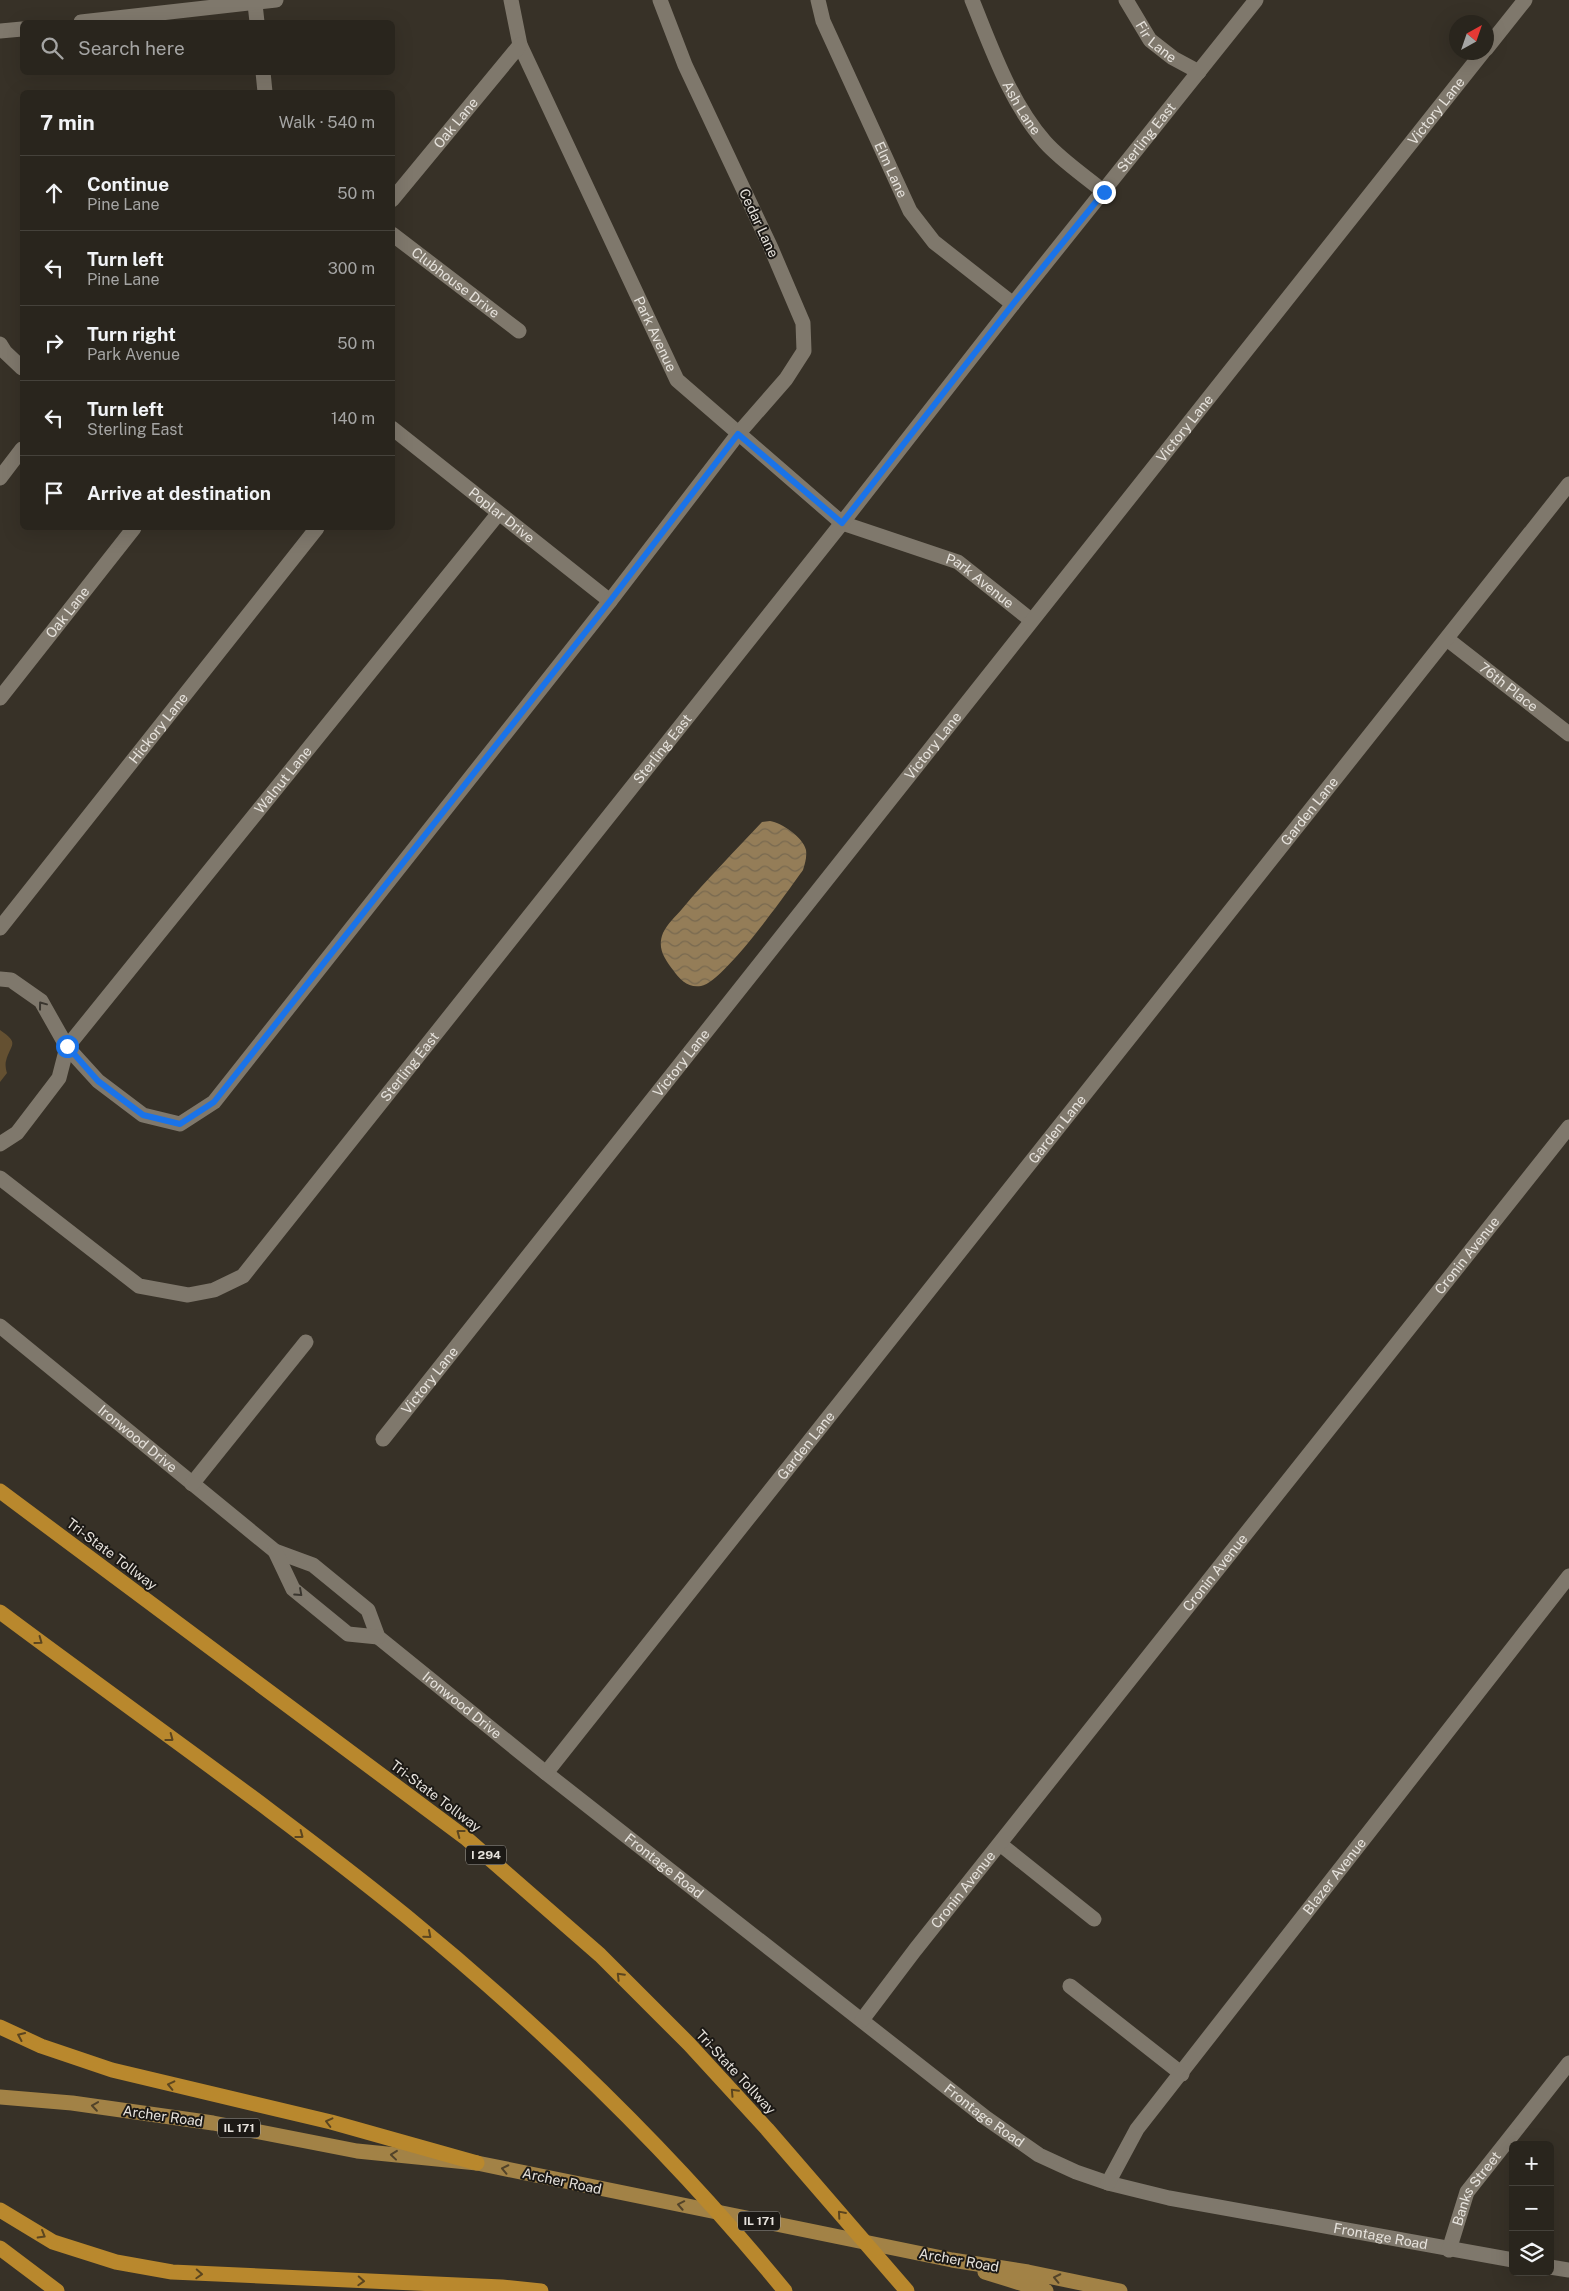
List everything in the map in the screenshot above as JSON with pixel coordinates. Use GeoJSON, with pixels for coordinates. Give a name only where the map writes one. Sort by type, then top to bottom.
{"type":"FeatureCollection","features":[{"type":"Feature","properties":{"kind":"highway","name":"Tri-State Tollway"},"geometry":{"type":"LineString","coordinates":[[0,1491],[467,1839],[600,1956],[689,2044],[761,2122],[907,2291]]}},
{"type":"Feature","properties":{"kind":"highway"},"geometry":{"type":"LineString","coordinates":[[1,1614],[302,1836],[406,1916],[520,2013],[599,2089],[670,2162],[785,2291]]}},
{"type":"Feature","properties":{"kind":"highway"},"geometry":{"type":"LineString","coordinates":[[0,2027],[41,2046],[112,2070],[331,2122],[477,2163]]}},
{"type":"Feature","properties":{"kind":"highway"},"geometry":{"type":"LineString","coordinates":[[0,2210],[54,2242],[116,2262],[172,2272],[493,2287],[541,2291]]}},
{"type":"Feature","properties":{"kind":"highway"},"geometry":{"type":"LineString","coordinates":[[0,2248],[57,2291]]}},
{"type":"Feature","properties":{"kind":"main road","name":"Archer Road"},"geometry":{"type":"LineString","coordinates":[[0,2097],[72,2103],[212,2123],[357,2151],[477,2163],[952,2260],[1026,2279]]}},
{"type":"Feature","properties":{"kind":"main road"},"geometry":{"type":"LineString","coordinates":[[1026,2279],[1046,2291]]}},
{"type":"Feature","properties":{"kind":"main road"},"geometry":{"type":"LineString","coordinates":[[1026,2279],[1120,2291]]}},
{"type":"Feature","properties":{"kind":"street"},"geometry":{"type":"LineString","coordinates":[[100,20],[255,4],[276,0]]}},
{"type":"Feature","properties":{"kind":"street","name":"Park Avenue"},"geometry":{"type":"LineString","coordinates":[[511,0],[520,45],[677,380],[842,523],[958,562],[1031,620]]}},
{"type":"Feature","properties":{"kind":"street","name":"Cedar Lane"},"geometry":{"type":"LineString","coordinates":[[0,979],[11,980],[41,1001],[67,1046],[98,1081],[143,1115],[180,1124],[214,1102],[610,601],[738,434],[786,379],[804,351],[803,323],[771,248],[685,65],[660,0]]}},
{"type":"Feature","properties":{"kind":"street","name":"Elm Lane"},"geometry":{"type":"LineString","coordinates":[[818,0],[823,21],[910,211],[934,242],[1013,304]]}},
{"type":"Feature","properties":{"kind":"street","name":"Ash Lane"},"geometry":{"type":"LineString","coordinates":[[972,0],[991,48],[1021,112],[1046,143],[1104,192]]}},
{"type":"Feature","properties":{"kind":"street","name":"Fir Lane"},"geometry":{"type":"LineString","coordinates":[[1126,0],[1150,40],[1173,58],[1199,72]]}},
{"type":"Feature","properties":{"kind":"street","name":"Sterling East"},"geometry":{"type":"LineString","coordinates":[[0,1178],[138,1286],[188,1295],[214,1290],[243,1276],[1256,0]]}},
{"type":"Feature","properties":{"kind":"street"},"geometry":{"type":"LineString","coordinates":[[1494,38],[1525,0]]}},
{"type":"Feature","properties":{"kind":"street"},"geometry":{"type":"LineString","coordinates":[[255,4],[257,20]]}},
{"type":"Feature","properties":{"kind":"street"},"geometry":{"type":"LineString","coordinates":[[0,31],[20,29]]}},
{"type":"Feature","properties":{"kind":"street","name":"Oak Lane"},"geometry":{"type":"LineString","coordinates":[[395,196],[520,45]]}},
{"type":"Feature","properties":{"kind":"street","name":"Victory Lane"},"geometry":{"type":"LineString","coordinates":[[383,1439],[1477,60]]}},
{"type":"Feature","properties":{"kind":"street"},"geometry":{"type":"LineString","coordinates":[[263,75],[265,90]]}},
{"type":"Feature","properties":{"kind":"street","name":"Clubhouse Drive"},"geometry":{"type":"LineString","coordinates":[[395,236],[519,331]]}},
{"type":"Feature","properties":{"kind":"street"},"geometry":{"type":"LineString","coordinates":[[0,344],[5,352],[20,366]]}},
{"type":"Feature","properties":{"kind":"street","name":"Poplar Drive"},"geometry":{"type":"LineString","coordinates":[[395,432],[610,601]]}},
{"type":"Feature","properties":{"kind":"street"},"geometry":{"type":"LineString","coordinates":[[0,478],[20,452]]}},
{"type":"Feature","properties":{"kind":"street","name":"Garden Lane"},"geometry":{"type":"LineString","coordinates":[[546,1773],[1569,484]]}},
{"type":"Feature","properties":{"kind":"street","name":"Walnut Lane"},"geometry":{"type":"LineString","coordinates":[[67,1046],[498,514]]}},
{"type":"Feature","properties":{"kind":"street","name":"Oak Lane"},"geometry":{"type":"LineString","coordinates":[[0,698],[132,530]]}},
{"type":"Feature","properties":{"kind":"street","name":"Hickory Lane"},"geometry":{"type":"LineString","coordinates":[[0,928],[315,530]]}},
{"type":"Feature","properties":{"kind":"street","name":"76th Place"},"geometry":{"type":"LineString","coordinates":[[1447,639],[1569,734]]}},
{"type":"Feature","properties":{"kind":"street"},"geometry":{"type":"LineString","coordinates":[[0,1144],[17,1133],[59,1078],[67,1046]]}},
{"type":"Feature","properties":{"kind":"street","name":"Cronin Avenue"},"geometry":{"type":"LineString","coordinates":[[862,2020],[1569,1126]]}},
{"type":"Feature","properties":{"kind":"street","name":"Ironwood Drive"},"geometry":{"type":"LineString","coordinates":[[0,1326],[275,1551],[312,1565],[368,1610],[378,1637],[546,1773]]}},
{"type":"Feature","properties":{"kind":"street"},"geometry":{"type":"LineString","coordinates":[[192,1484],[306,1342]]}},
{"type":"Feature","properties":{"kind":"street","name":"Ironwood Drive"},"geometry":{"type":"LineString","coordinates":[[275,1551],[293,1589],[348,1634],[378,1637]]}},
{"type":"Feature","properties":{"kind":"street","name":"Blazer Avenue"},"geometry":{"type":"LineString","coordinates":[[1108,2183],[1137,2129],[1182,2074],[1569,1576]]}},
{"type":"Feature","properties":{"kind":"street","name":"Frontage Road"},"geometry":{"type":"LineString","coordinates":[[546,1773],[986,2118],[1039,2155],[1076,2172],[1108,2183],[1169,2198],[1509,2259]]}},
{"type":"Feature","properties":{"kind":"street"},"geometry":{"type":"LineString","coordinates":[[1000,1844],[1094,1919]]}},
{"type":"Feature","properties":{"kind":"street"},"geometry":{"type":"LineString","coordinates":[[1070,1986],[1182,2074]]}},
{"type":"Feature","properties":{"kind":"street","name":"Banks Street"},"geometry":{"type":"LineString","coordinates":[[1449,2250],[1466,2192],[1569,2063]]}},
{"type":"Feature","properties":{"kind":"street"},"geometry":{"type":"LineString","coordinates":[[1554,2268],[1569,2270]]}},
{"type":"Feature","properties":{"kind":"shaded area"},"geometry":{"type":"Polygon","coordinates":[[[0,1030],[10,1038],[12,1044],[6,1062],[7,1073],[0,1082],[0,1030]]]}},
{"type":"Feature","properties":{"kind":"water"},"geometry":{"type":"Polygon","coordinates":[[[770,821],[791,831],[801,840],[806,850],[803,870],[755,934],[725,969],[711,981],[701,986],[692,986],[678,977],[664,957],[661,948],[663,933],[669,923],[701,887],[762,822],[770,821]]]}},
{"type":"Feature","properties":{"kind":"route"},"geometry":{"type":"LineString","coordinates":[[67,1046],[98,1081],[143,1115],[180,1124],[214,1102],[610,601],[738,434],[842,523],[1013,304],[1104,192]]}}]}
